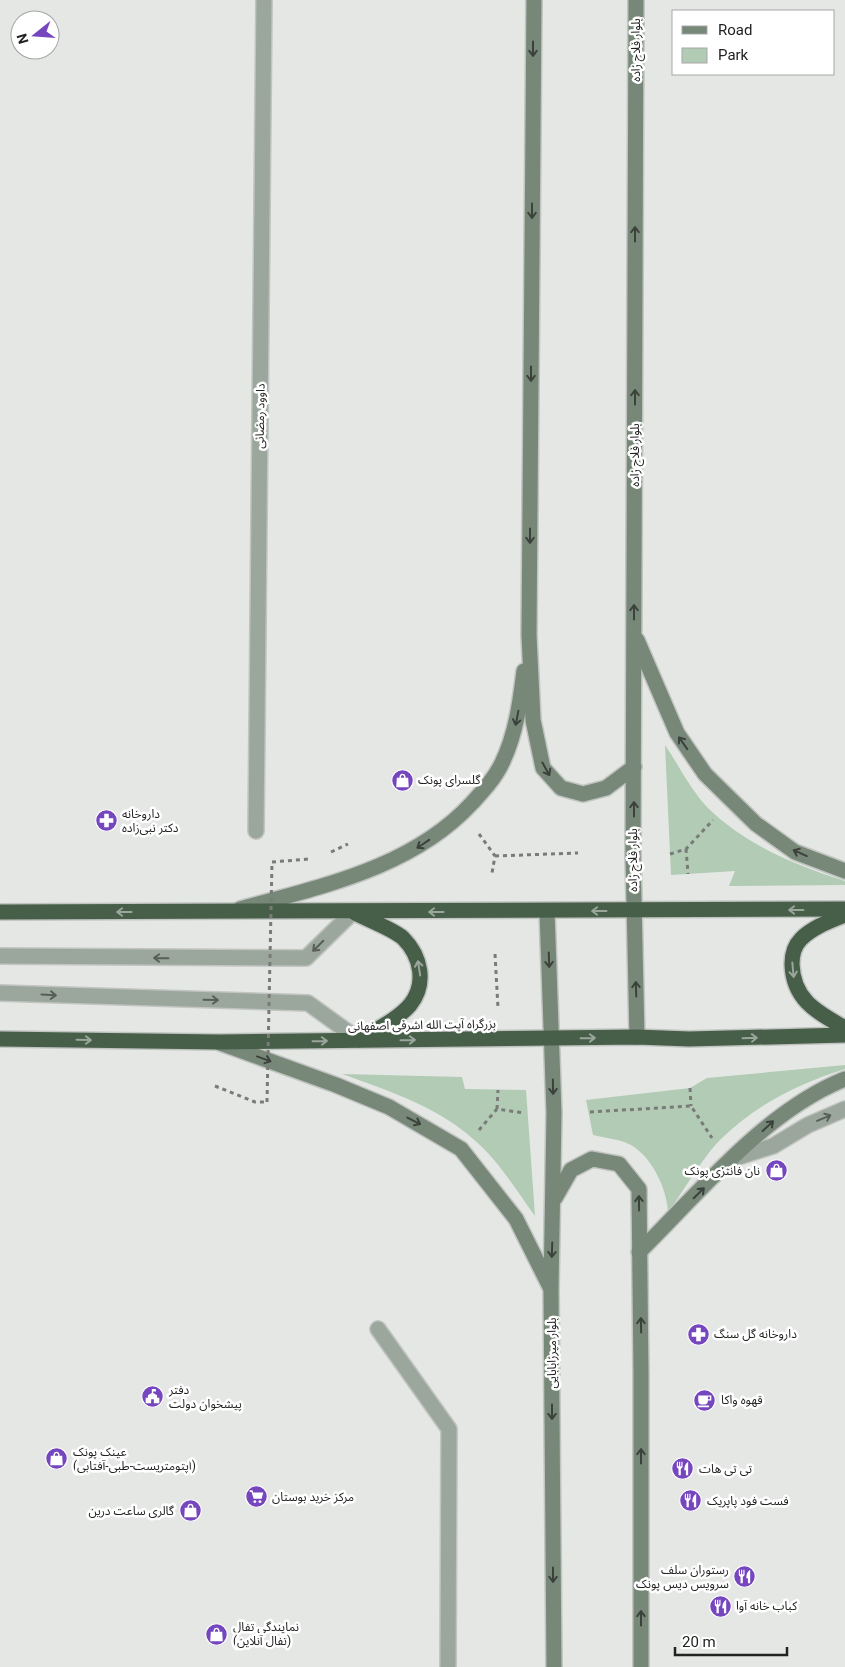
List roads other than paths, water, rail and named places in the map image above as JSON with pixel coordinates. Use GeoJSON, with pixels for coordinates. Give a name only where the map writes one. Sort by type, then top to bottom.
{"type":"FeatureCollection","features":[{"type":"Feature","properties":{"kind":"highway"},"geometry":{"type":"LineString","coordinates":[[0,912],[225,913],[845,910]]}},
{"type":"Feature","properties":{"kind":"highway"},"geometry":{"type":"LineString","coordinates":[[353,912],[402,937],[417,956],[421,974],[416,993],[410,1005],[359,1040]]}},
{"type":"Feature","properties":{"kind":"highway"},"geometry":{"type":"LineString","coordinates":[[845,915],[818,926],[800,940],[792,955],[792,975],[801,997],[818,1013],[845,1028]]}},
{"type":"Feature","properties":{"kind":"highway","name":"بزرگراه آیت الله اشرفی اصفهانی"},"geometry":{"type":"LineString","coordinates":[[0,1039],[218,1042],[637,1037],[689,1039],[845,1035]]}},
{"type":"Feature","properties":{"kind":"main road"},"geometry":{"type":"LineString","coordinates":[[534,0],[529,635],[533,720],[543,768],[560,788],[583,794],[606,788],[634,767]]}},
{"type":"Feature","properties":{"kind":"main road","name":"بلوار فلاح زاده"},"geometry":{"type":"LineString","coordinates":[[636,0],[633,910],[637,1037]]}},
{"type":"Feature","properties":{"kind":"main road"},"geometry":{"type":"LineString","coordinates":[[634,633],[677,734],[705,774],[756,824],[795,852],[845,871]]}},
{"type":"Feature","properties":{"kind":"main road"},"geometry":{"type":"LineString","coordinates":[[225,913],[363,873],[420,847],[461,816],[484,790],[502,764],[517,722],[529,635]]}},
{"type":"Feature","properties":{"kind":"main road","name":"بلوار میرزابابایی"},"geometry":{"type":"LineString","coordinates":[[547,911],[552,1038],[554,1201],[551,1289],[554,1667]]}},
{"type":"Feature","properties":{"kind":"main road"},"geometry":{"type":"LineString","coordinates":[[218,1042],[336,1085],[389,1107],[461,1149],[516,1219],[551,1289]]}},
{"type":"Feature","properties":{"kind":"main road"},"geometry":{"type":"LineString","coordinates":[[639,1252],[732,1159],[780,1116],[818,1090],[845,1079]]}},
{"type":"Feature","properties":{"kind":"main road"},"geometry":{"type":"LineString","coordinates":[[554,1201],[570,1170],[592,1159],[619,1164],[639,1189],[641,1667]]}},
{"type":"Feature","properties":{"kind":"street","name":"داوود رمضانی"},"geometry":{"type":"LineString","coordinates":[[256,831],[264,0]]}},
{"type":"Feature","properties":{"kind":"street"},"geometry":{"type":"LineString","coordinates":[[0,956],[306,958],[353,912]]}},
{"type":"Feature","properties":{"kind":"street"},"geometry":{"type":"LineString","coordinates":[[0,993],[308,1002],[359,1040]]}},
{"type":"Feature","properties":{"kind":"street"},"geometry":{"type":"LineString","coordinates":[[732,1159],[774,1146],[808,1125],[845,1109]]}},
{"type":"Feature","properties":{"kind":"street"},"geometry":{"type":"LineString","coordinates":[[378,1330],[449,1429],[448,1667]]}},
{"type":"Feature","properties":{"kind":"place","name":"گلسرای پونک"},"geometry":{"type":"Point","coordinates":[402,780]}},
{"type":"Feature","properties":{"kind":"place","name":"داروخانه دکتر نبی‌زاده"},"geometry":{"type":"Point","coordinates":[106,821]}},
{"type":"Feature","properties":{"kind":"place","name":"نان فانتزی پونک"},"geometry":{"type":"Point","coordinates":[776,1171]}},
{"type":"Feature","properties":{"kind":"place","name":"داروخانه گل سنگ"},"geometry":{"type":"Point","coordinates":[698,1334]}},
{"type":"Feature","properties":{"kind":"place","name":"دفتر پیشخوان دولت"},"geometry":{"type":"Point","coordinates":[153,1397]}},
{"type":"Feature","properties":{"kind":"place","name":"قهوه واکا"},"geometry":{"type":"Point","coordinates":[705,1400]}},
{"type":"Feature","properties":{"kind":"place","name":"عینک پونک (اپتومتریست-طبی-آفتابی)"},"geometry":{"type":"Point","coordinates":[57,1459]}},
{"type":"Feature","properties":{"kind":"place","name":"تی تی هات"},"geometry":{"type":"Point","coordinates":[683,1469]}},
{"type":"Feature","properties":{"kind":"place","name":"مرکز خرید بوستان"},"geometry":{"type":"Point","coordinates":[256,1497]}},
{"type":"Feature","properties":{"kind":"place","name":"فست فود پاپریک"},"geometry":{"type":"Point","coordinates":[691,1501]}},
{"type":"Feature","properties":{"kind":"place","name":"گالری ساعت درین"},"geometry":{"type":"Point","coordinates":[190,1511]}},
{"type":"Feature","properties":{"kind":"place","name":"رستوران سلف سرویس دیس پونک"},"geometry":{"type":"Point","coordinates":[745,1577]}},
{"type":"Feature","properties":{"kind":"place","name":"کباب خانه آوا"},"geometry":{"type":"Point","coordinates":[720,1606]}},
{"type":"Feature","properties":{"kind":"place","name":"نمایندگی تفال (تفال آنلاین)"},"geometry":{"type":"Point","coordinates":[217,1634]}}]}
